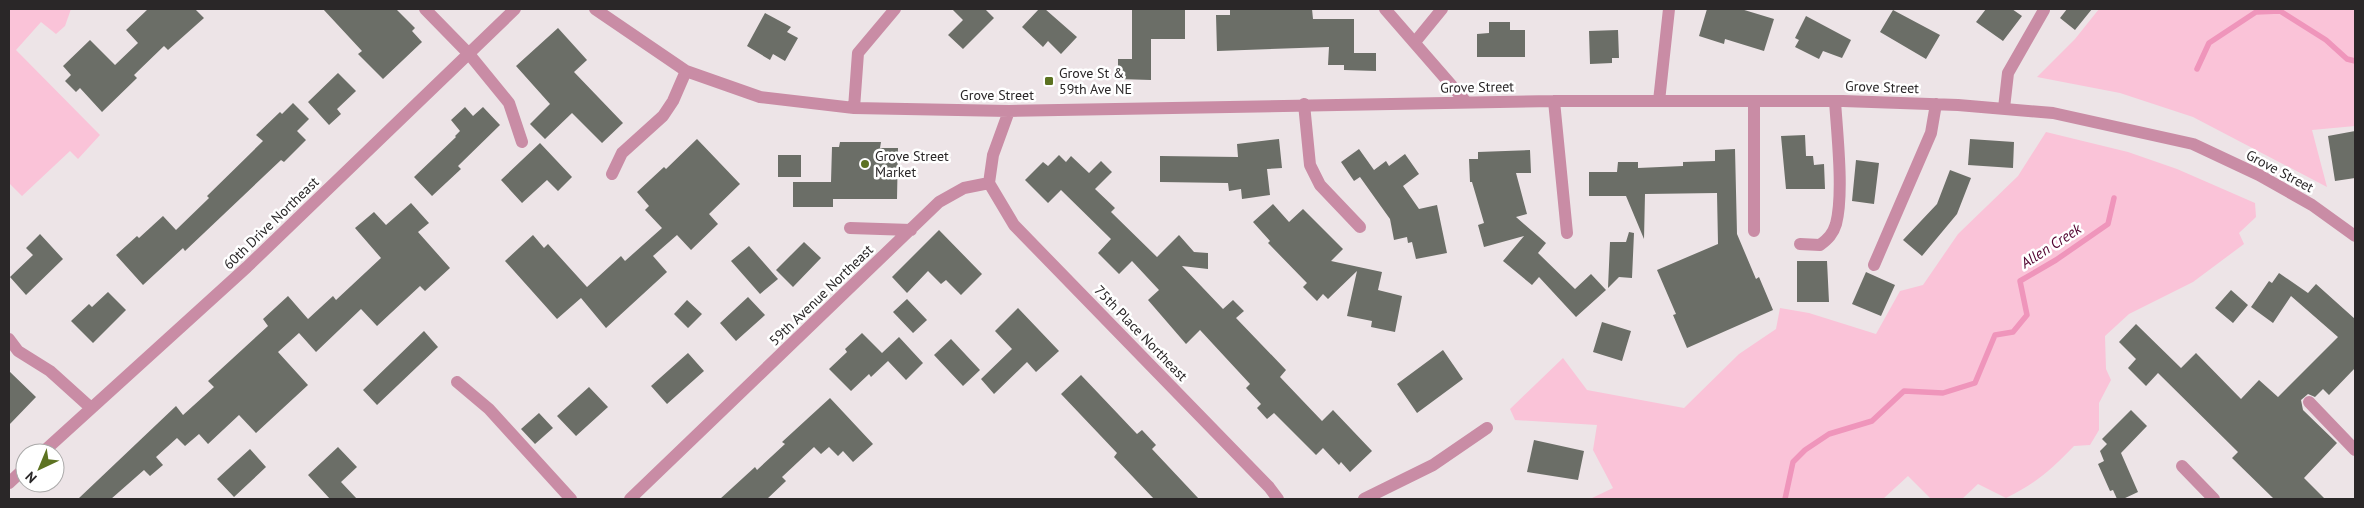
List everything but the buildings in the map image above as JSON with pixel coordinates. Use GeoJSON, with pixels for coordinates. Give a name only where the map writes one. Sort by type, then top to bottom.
{"type":"FeatureCollection","features":[{"type":"Feature","properties":{"kind":"street"},"geometry":{"type":"LineString","coordinates":[[425,9],[469,54],[509,103],[522,142]]}},
{"type":"Feature","properties":{"kind":"street","name":"60th Drive Northeast"},"geometry":{"type":"LineString","coordinates":[[53,443],[247,267],[515,9]]}},
{"type":"Feature","properties":{"kind":"street","name":"Grove Street"},"geometry":{"type":"LineString","coordinates":[[594,9],[686,71],[760,98],[854,108],[1009,111],[1466,102],[1835,101],[1936,104],[2053,113],[2193,144],[2259,175],[2312,205],[2355,236]]}},
{"type":"Feature","properties":{"kind":"street"},"geometry":{"type":"LineString","coordinates":[[854,108],[858,53],[895,9]]}},
{"type":"Feature","properties":{"kind":"street"},"geometry":{"type":"LineString","coordinates":[[1384,9],[1416,42],[1466,102]]}},
{"type":"Feature","properties":{"kind":"street"},"geometry":{"type":"LineString","coordinates":[[1416,42],[1442,9]]}},
{"type":"Feature","properties":{"kind":"street"},"geometry":{"type":"LineString","coordinates":[[1659,101],[1669,9]]}},
{"type":"Feature","properties":{"kind":"street"},"geometry":{"type":"LineString","coordinates":[[2004,108],[2008,72],[2044,10]]}},
{"type":"Feature","properties":{"kind":"street"},"geometry":{"type":"LineString","coordinates":[[612,174],[622,153],[662,116],[673,101],[686,71]]}},
{"type":"Feature","properties":{"kind":"street"},"geometry":{"type":"LineString","coordinates":[[1554,101],[1567,233]]}},
{"type":"Feature","properties":{"kind":"street"},"geometry":{"type":"LineString","coordinates":[[1754,101],[1754,231]]}},
{"type":"Feature","properties":{"kind":"street"},"geometry":{"type":"LineString","coordinates":[[1800,244],[1820,245],[1831,236],[1836,223],[1838,165],[1835,101]]}},
{"type":"Feature","properties":{"kind":"street"},"geometry":{"type":"LineString","coordinates":[[1304,104],[1310,165],[1320,185],[1360,227]]}},
{"type":"Feature","properties":{"kind":"street"},"geometry":{"type":"LineString","coordinates":[[1874,266],[1931,133],[1936,104]]}},
{"type":"Feature","properties":{"kind":"street"},"geometry":{"type":"LineString","coordinates":[[989,183],[993,155],[1009,111]]}},
{"type":"Feature","properties":{"kind":"street","name":"59th Avenue Northeast"},"geometry":{"type":"LineString","coordinates":[[630,499],[939,202],[964,188],[989,183]]}},
{"type":"Feature","properties":{"kind":"street","name":"75th Place Northeast"},"geometry":{"type":"LineString","coordinates":[[989,183],[1014,225],[1269,487],[1278,499]]}},
{"type":"Feature","properties":{"kind":"street"},"geometry":{"type":"LineString","coordinates":[[850,228],[911,230]]}},
{"type":"Feature","properties":{"kind":"street"},"geometry":{"type":"LineString","coordinates":[[9,339],[18,351],[50,370],[91,408]]}},
{"type":"Feature","properties":{"kind":"street"},"geometry":{"type":"LineString","coordinates":[[457,382],[490,409],[571,499]]}},
{"type":"Feature","properties":{"kind":"street"},"geometry":{"type":"LineString","coordinates":[[2309,402],[2355,450]]}},
{"type":"Feature","properties":{"kind":"street"},"geometry":{"type":"LineString","coordinates":[[1364,499],[1433,465],[1487,428]]}},
{"type":"Feature","properties":{"kind":"street"},"geometry":{"type":"LineString","coordinates":[[2182,466],[2214,499]]}},
{"type":"Feature","properties":{"kind":"shaded area"},"geometry":{"type":"Polygon","coordinates":[[[9,9],[71,9],[65,26],[56,34],[41,22],[16,50],[100,135],[78,159],[70,151],[22,196],[9,183],[9,9]]]}},
{"type":"Feature","properties":{"kind":"shaded area"},"geometry":{"type":"Polygon","coordinates":[[[2099,9],[2355,9],[2355,126],[2312,130],[2327,187],[2193,117],[2120,93],[2037,77],[2075,39],[2099,9]]]}},
{"type":"Feature","properties":{"kind":"shaded area"},"geometry":{"type":"Polygon","coordinates":[[[2046,132],[2128,152],[2177,169],[2255,203],[2256,217],[2239,233],[2244,244],[2193,282],[2129,314],[2105,336],[2106,369],[2111,380],[2099,403],[2099,430],[2090,445],[2074,446],[2043,475],[2016,493],[2006,498],[1978,484],[1962,499],[1931,499],[1908,476],[1883,499],[1590,499],[1613,488],[1593,450],[1597,425],[1515,420],[1510,409],[1563,358],[1587,390],[1684,408],[1739,354],[1776,329],[1780,308],[1809,313],[1876,334],[1900,291],[1923,285],[1958,234],[2018,176],[2046,132]]]}},
{"type":"Feature","properties":{"kind":"waterway","name":"Allen Creek"},"geometry":{"type":"LineString","coordinates":[[2197,69],[2209,43],[2256,12],[2280,11],[2326,40],[2347,59],[2355,61]]}},
{"type":"Feature","properties":{"kind":"waterway","name":"Allen Creek"},"geometry":{"type":"LineString","coordinates":[[1785,499],[1793,462],[1805,450],[1829,434],[1872,421],[1904,391],[1943,393],[1975,383],[1995,335],[2013,332],[2027,315],[2020,281],[2056,260],[2108,224],[2114,198]]}},
{"type":"Feature","properties":{"kind":"place","name":"Grove St & 59th Ave NE"},"geometry":{"type":"Point","coordinates":[1049,81]}},
{"type":"Feature","properties":{"kind":"place","name":"Grove Street Market"},"geometry":{"type":"Point","coordinates":[865,164]}}]}
